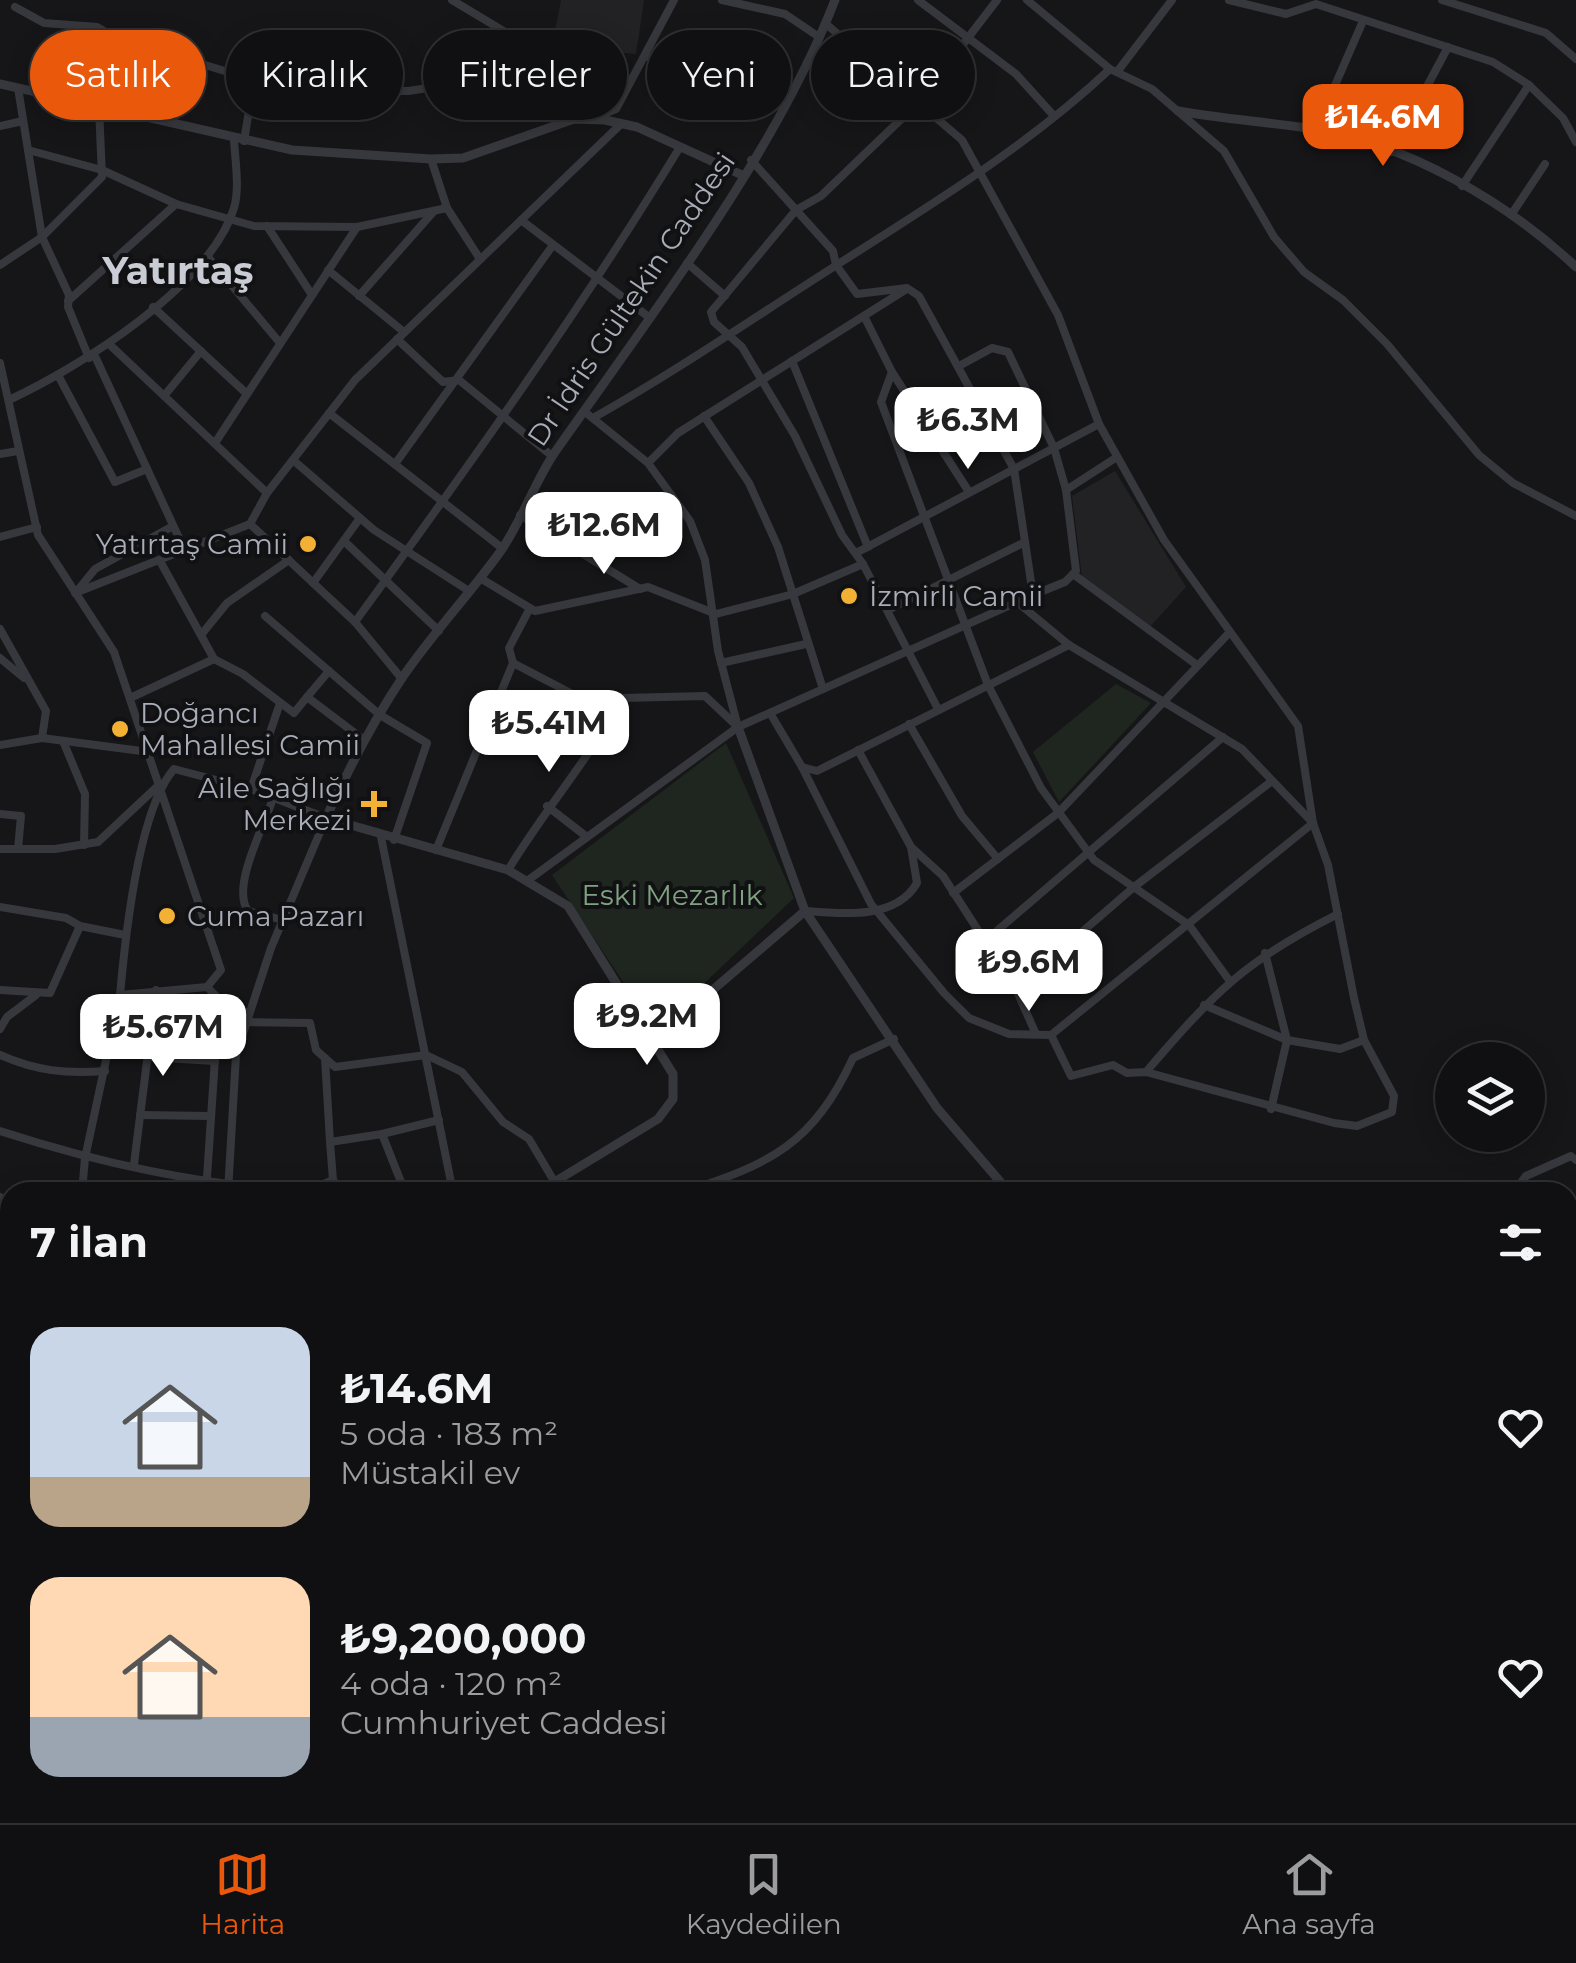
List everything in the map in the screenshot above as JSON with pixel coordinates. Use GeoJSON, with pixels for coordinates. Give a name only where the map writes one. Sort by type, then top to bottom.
{"type":"FeatureCollection","features":[{"type":"Feature","properties":{"kind":"street"},"geometry":{"type":"LineString","coordinates":[[452,0],[502,30]]}},
{"type":"Feature","properties":{"kind":"street"},"geometry":{"type":"LineString","coordinates":[[627,88],[674,0]]}},
{"type":"Feature","properties":{"kind":"street"},"geometry":{"type":"LineString","coordinates":[[722,0],[782,14],[811,32]]}},
{"type":"Feature","properties":{"kind":"street"},"geometry":{"type":"LineString","coordinates":[[782,14],[788,0]]}},
{"type":"Feature","properties":{"kind":"street","name":"Dr İdris Gültekin Caddesi"},"geometry":{"type":"LineString","coordinates":[[823,30],[835,0]]}},
{"type":"Feature","properties":{"kind":"street"},"geometry":{"type":"LineString","coordinates":[[918,0],[957,30]]}},
{"type":"Feature","properties":{"kind":"street"},"geometry":{"type":"LineString","coordinates":[[974,30],[996,0]]}},
{"type":"Feature","properties":{"kind":"street"},"geometry":{"type":"LineString","coordinates":[[1027,0],[1113,70],[1152,89],[1224,151],[1274,237],[1304,272],[1343,300],[1387,344],[1479,455],[1512,483],[1576,516]]}},
{"type":"Feature","properties":{"kind":"street"},"geometry":{"type":"LineString","coordinates":[[1001,1182],[937,1108],[804,911],[738,727],[721,663],[705,560],[690,521],[648,463],[589,415],[730,334],[979,172],[1113,70],[1172,0]]}},
{"type":"Feature","properties":{"kind":"street"},"geometry":{"type":"LineString","coordinates":[[1229,0],[1286,14],[1316,4],[1493,62],[1529,85],[1563,118],[1576,142]]}},
{"type":"Feature","properties":{"kind":"street"},"geometry":{"type":"LineString","coordinates":[[1442,0],[1546,33],[1576,59]]}},
{"type":"Feature","properties":{"kind":"street"},"geometry":{"type":"LineString","coordinates":[[15,7],[44,23],[102,30]]}},
{"type":"Feature","properties":{"kind":"street"},"geometry":{"type":"LineString","coordinates":[[1316,129],[1363,21]]}},
{"type":"Feature","properties":{"kind":"street"},"geometry":{"type":"LineString","coordinates":[[826,24],[833,30]]}},
{"type":"Feature","properties":{"kind":"street"},"geometry":{"type":"LineString","coordinates":[[975,43],[1016,74],[1054,116]]}},
{"type":"Feature","properties":{"kind":"street"},"geometry":{"type":"LineString","coordinates":[[1392,152],[1448,48]]}},
{"type":"Feature","properties":{"kind":"street","name":"Dr İdris Gültekin Caddesi"},"geometry":{"type":"LineString","coordinates":[[791,94],[811,53]]}},
{"type":"Feature","properties":{"kind":"street"},"geometry":{"type":"LineString","coordinates":[[0,84],[30,91]]}},
{"type":"Feature","properties":{"kind":"street"},"geometry":{"type":"LineString","coordinates":[[1462,186],[1529,85]]}},
{"type":"Feature","properties":{"kind":"street"},"geometry":{"type":"LineString","coordinates":[[18,88],[42,237],[92,356],[185,551]]}},
{"type":"Feature","properties":{"kind":"street"},"geometry":{"type":"LineString","coordinates":[[1178,111],[1246,124],[1316,129],[1392,152],[1462,186],[1540,233],[1576,267]]}},
{"type":"Feature","properties":{"kind":"street"},"geometry":{"type":"LineString","coordinates":[[0,265],[42,237],[102,177],[100,120]]}},
{"type":"Feature","properties":{"kind":"street"},"geometry":{"type":"LineString","coordinates":[[157,120],[292,150],[431,159],[463,158],[574,120]]}},
{"type":"Feature","properties":{"kind":"street"},"geometry":{"type":"LineString","coordinates":[[9,400],[60,376],[109,344],[207,256],[230,220],[236,202],[239,140],[244,120]]}},
{"type":"Feature","properties":{"kind":"street"},"geometry":{"type":"LineString","coordinates":[[588,120],[622,124],[742,175]]}},
{"type":"Feature","properties":{"kind":"street","name":"Dr İdris Gültekin Caddesi"},"geometry":{"type":"LineString","coordinates":[[326,818],[364,740],[402,679],[502,548],[552,456],[589,415],[776,120]]}},
{"type":"Feature","properties":{"kind":"street"},"geometry":{"type":"LineString","coordinates":[[900,120],[821,196],[796,210],[711,312],[714,322],[730,334],[795,436],[842,534],[863,564],[938,709]]}},
{"type":"Feature","properties":{"kind":"street"},"geometry":{"type":"LineString","coordinates":[[938,120],[962,140],[1058,315],[1099,424],[1164,540],[1228,634],[1298,726],[1313,823],[1338,914],[1364,1040],[1394,1096],[1392,1112],[1357,1126],[1271,1109],[1146,1072],[1127,1073],[1112,1065],[1071,1076],[1051,1035]]}},
{"type":"Feature","properties":{"kind":"street"},"geometry":{"type":"LineString","coordinates":[[0,126],[23,121]]}},
{"type":"Feature","properties":{"kind":"street"},"geometry":{"type":"LineString","coordinates":[[75,594],[250,524],[292,460],[355,380],[622,124]]}},
{"type":"Feature","properties":{"kind":"street"},"geometry":{"type":"LineString","coordinates":[[355,622],[478,458],[501,414],[680,147]]}},
{"type":"Feature","properties":{"kind":"street"},"geometry":{"type":"LineString","coordinates":[[28,150],[102,170],[176,204],[266,226],[356,226],[446,208]]}},
{"type":"Feature","properties":{"kind":"street"},"geometry":{"type":"LineString","coordinates":[[431,159],[446,208],[480,259]]}},
{"type":"Feature","properties":{"kind":"street"},"geometry":{"type":"LineString","coordinates":[[751,160],[833,252],[836,265],[857,294],[908,288],[920,296],[1014,469],[1033,595]]}},
{"type":"Feature","properties":{"kind":"street"},"geometry":{"type":"LineString","coordinates":[[1511,216],[1545,164]]}},
{"type":"Feature","properties":{"kind":"street"},"geometry":{"type":"LineString","coordinates":[[68,301],[176,204]]}},
{"type":"Feature","properties":{"kind":"street"},"geometry":{"type":"LineString","coordinates":[[359,296],[434,211]]}},
{"type":"Feature","properties":{"kind":"street"},"geometry":{"type":"LineString","coordinates":[[521,220],[650,318]]}},
{"type":"Feature","properties":{"kind":"street"},"geometry":{"type":"LineString","coordinates":[[266,226],[312,295]]}},
{"type":"Feature","properties":{"kind":"street"},"geometry":{"type":"LineString","coordinates":[[215,444],[356,226]]}},
{"type":"Feature","properties":{"kind":"street"},"geometry":{"type":"LineString","coordinates":[[395,464],[554,245]]}},
{"type":"Feature","properties":{"kind":"street"},"geometry":{"type":"LineString","coordinates":[[207,256],[280,343]]}},
{"type":"Feature","properties":{"kind":"street"},"geometry":{"type":"LineString","coordinates":[[686,262],[725,296]]}},
{"type":"Feature","properties":{"kind":"street"},"geometry":{"type":"LineString","coordinates":[[328,270],[401,336],[443,382],[455,381],[552,456]]}},
{"type":"Feature","properties":{"kind":"street"},"geometry":{"type":"LineString","coordinates":[[648,463],[678,433],[908,288]]}},
{"type":"Feature","properties":{"kind":"street"},"geometry":{"type":"LineString","coordinates":[[153,307],[247,394]]}},
{"type":"Feature","properties":{"kind":"street"},"geometry":{"type":"LineString","coordinates":[[864,316],[892,372],[970,492]]}},
{"type":"Feature","properties":{"kind":"street"},"geometry":{"type":"LineString","coordinates":[[109,344],[268,493]]}},
{"type":"Feature","properties":{"kind":"street"},"geometry":{"type":"LineString","coordinates":[[959,366],[992,348],[1008,352],[1054,448],[1066,490],[1073,574],[1198,665]]}},
{"type":"Feature","properties":{"kind":"street"},"geometry":{"type":"LineString","coordinates":[[164,396],[201,351]]}},
{"type":"Feature","properties":{"kind":"street"},"geometry":{"type":"LineString","coordinates":[[792,361],[868,547]]}},
{"type":"Feature","properties":{"kind":"street"},"geometry":{"type":"LineString","coordinates":[[0,363],[36,527],[114,652],[221,970],[206,987],[120,995]]}},
{"type":"Feature","properties":{"kind":"street"},"geometry":{"type":"LineString","coordinates":[[892,372],[881,402],[988,685],[1058,813],[1088,852],[1189,925],[1229,980]]}},
{"type":"Feature","properties":{"kind":"street"},"geometry":{"type":"LineString","coordinates":[[60,376],[115,482],[147,470]]}},
{"type":"Feature","properties":{"kind":"street"},"geometry":{"type":"LineString","coordinates":[[329,413],[502,548]]}},
{"type":"Feature","properties":{"kind":"street"},"geometry":{"type":"LineString","coordinates":[[704,416],[749,483],[778,547],[806,644],[824,689]]}},
{"type":"Feature","properties":{"kind":"street"},"geometry":{"type":"LineString","coordinates":[[856,554],[1099,424]]}},
{"type":"Feature","properties":{"kind":"street"},"geometry":{"type":"LineString","coordinates":[[0,454],[18,451]]}},
{"type":"Feature","properties":{"kind":"street"},"geometry":{"type":"LineString","coordinates":[[1066,490],[1118,457]]}},
{"type":"Feature","properties":{"kind":"street"},"geometry":{"type":"LineString","coordinates":[[292,460],[360,518],[469,591]]}},
{"type":"Feature","properties":{"kind":"street"},"geometry":{"type":"LineString","coordinates":[[520,515],[640,588]]}},
{"type":"Feature","properties":{"kind":"street"},"geometry":{"type":"LineString","coordinates":[[313,583],[360,518]]}},
{"type":"Feature","properties":{"kind":"street"},"geometry":{"type":"LineString","coordinates":[[250,524],[355,622],[402,679]]}},
{"type":"Feature","properties":{"kind":"street"},"geometry":{"type":"LineString","coordinates":[[75,594],[95,568],[173,526]]}},
{"type":"Feature","properties":{"kind":"street"},"geometry":{"type":"LineString","coordinates":[[0,537],[36,527]]}},
{"type":"Feature","properties":{"kind":"street"},"geometry":{"type":"LineString","coordinates":[[344,541],[439,630]]}},
{"type":"Feature","properties":{"kind":"street"},"geometry":{"type":"LineString","coordinates":[[888,610],[1025,542]]}},
{"type":"Feature","properties":{"kind":"street"},"geometry":{"type":"LineString","coordinates":[[201,636],[227,604],[269,578],[289,560]]}},
{"type":"Feature","properties":{"kind":"street"},"geometry":{"type":"LineString","coordinates":[[160,561],[214,660],[294,714],[329,671]]}},
{"type":"Feature","properties":{"kind":"street"},"geometry":{"type":"LineString","coordinates":[[480,578],[535,611],[648,587],[716,614],[793,594],[863,564]]}},
{"type":"Feature","properties":{"kind":"street"},"geometry":{"type":"LineString","coordinates":[[526,881],[738,727],[1073,574]]}},
{"type":"Feature","properties":{"kind":"street"},"geometry":{"type":"LineString","coordinates":[[1017,602],[1068,646],[1242,749],[1313,823]]}},
{"type":"Feature","properties":{"kind":"street"},"geometry":{"type":"LineString","coordinates":[[436,850],[513,663],[509,648],[530,608]]}},
{"type":"Feature","properties":{"kind":"street"},"geometry":{"type":"LineString","coordinates":[[265,616],[380,715],[428,743],[394,840]]}},
{"type":"Feature","properties":{"kind":"street"},"geometry":{"type":"LineString","coordinates":[[0,629],[46,711],[42,738]]}},
{"type":"Feature","properties":{"kind":"street"},"geometry":{"type":"LineString","coordinates":[[953,892],[1058,813],[1228,634]]}},
{"type":"Feature","properties":{"kind":"street"},"geometry":{"type":"LineString","coordinates":[[721,663],[806,644]]}},
{"type":"Feature","properties":{"kind":"street"},"geometry":{"type":"LineString","coordinates":[[802,767],[817,771],[1068,646]]}},
{"type":"Feature","properties":{"kind":"street"},"geometry":{"type":"LineString","coordinates":[[0,658],[28,681]]}},
{"type":"Feature","properties":{"kind":"street"},"geometry":{"type":"LineString","coordinates":[[130,698],[214,660]]}},
{"type":"Feature","properties":{"kind":"street"},"geometry":{"type":"LineString","coordinates":[[513,663],[582,699],[705,696],[738,727]]}},
{"type":"Feature","properties":{"kind":"street"},"geometry":{"type":"LineString","coordinates":[[307,697],[364,740]]}},
{"type":"Feature","properties":{"kind":"street"},"geometry":{"type":"LineString","coordinates":[[508,870],[547,806],[592,752],[622,700]]}},
{"type":"Feature","properties":{"kind":"street"},"geometry":{"type":"LineString","coordinates":[[251,789],[280,703]]}},
{"type":"Feature","properties":{"kind":"street"},"geometry":{"type":"LineString","coordinates":[[770,713],[877,911],[969,1018],[1009,1034],[1051,1035],[1313,823]]}},
{"type":"Feature","properties":{"kind":"street"},"geometry":{"type":"LineString","coordinates":[[909,724],[962,816],[998,858]]}},
{"type":"Feature","properties":{"kind":"street"},"geometry":{"type":"LineString","coordinates":[[0,745],[42,738],[149,752]]}},
{"type":"Feature","properties":{"kind":"street"},"geometry":{"type":"LineString","coordinates":[[984,942],[1186,773],[1222,738]]}},
{"type":"Feature","properties":{"kind":"street"},"geometry":{"type":"LineString","coordinates":[[63,741],[85,794],[84,845]]}},
{"type":"Feature","properties":{"kind":"street"},"geometry":{"type":"LineString","coordinates":[[858,750],[912,847],[943,876],[1016,989],[1034,1032]]}},
{"type":"Feature","properties":{"kind":"street"},"geometry":{"type":"LineString","coordinates":[[0,848],[98,842],[174,769],[251,789],[272,801],[382,837],[508,870],[568,906],[673,1074],[673,1099],[658,1119],[554,1181],[529,1139],[503,1122],[462,1072],[426,1055],[335,1067],[316,1050],[310,1023],[247,1017],[206,987]]}},
{"type":"Feature","properties":{"kind":"street"},"geometry":{"type":"LineString","coordinates":[[1016,989],[1134,887],[1272,781]]}},
{"type":"Feature","properties":{"kind":"street"},"geometry":{"type":"LineString","coordinates":[[83,1182],[120,995],[125,935],[160,784]]}},
{"type":"Feature","properties":{"kind":"street"},"geometry":{"type":"LineString","coordinates":[[272,801],[242,879],[241,902],[248,911],[283,920]]}},
{"type":"Feature","properties":{"kind":"street"},"geometry":{"type":"LineString","coordinates":[[547,806],[587,837]]}},
{"type":"Feature","properties":{"kind":"street"},"geometry":{"type":"LineString","coordinates":[[0,814],[21,816],[18,849]]}},
{"type":"Feature","properties":{"kind":"street"},"geometry":{"type":"LineString","coordinates":[[228,1182],[236,1055],[283,920],[326,818]]}},
{"type":"Feature","properties":{"kind":"street"},"geometry":{"type":"LineString","coordinates":[[382,837],[451,1182]]}},
{"type":"Feature","properties":{"kind":"street"},"geometry":{"type":"LineString","coordinates":[[652,1041],[804,911],[877,911],[911,894],[918,883],[912,847]]}},
{"type":"Feature","properties":{"kind":"street"},"geometry":{"type":"LineString","coordinates":[[0,907],[55,916],[80,926],[125,935]]}},
{"type":"Feature","properties":{"kind":"street"},"geometry":{"type":"LineString","coordinates":[[1146,1072],[1229,980],[1265,953],[1338,914]]}},
{"type":"Feature","properties":{"kind":"street"},"geometry":{"type":"LineString","coordinates":[[0,990],[50,993],[80,926]]}},
{"type":"Feature","properties":{"kind":"street"},"geometry":{"type":"LineString","coordinates":[[1265,953],[1287,1040],[1271,1109]]}},
{"type":"Feature","properties":{"kind":"street"},"geometry":{"type":"LineString","coordinates":[[134,1164],[156,990]]}},
{"type":"Feature","properties":{"kind":"street"},"geometry":{"type":"LineString","coordinates":[[0,1029],[7,1017],[38,993]]}},
{"type":"Feature","properties":{"kind":"street"},"geometry":{"type":"LineString","coordinates":[[207,1180],[219,999]]}},
{"type":"Feature","properties":{"kind":"street"},"geometry":{"type":"LineString","coordinates":[[1204,1004],[1287,1040],[1340,1049],[1364,1040]]}},
{"type":"Feature","properties":{"kind":"street"},"geometry":{"type":"LineString","coordinates":[[707,1182],[776,1155],[807,1133],[832,1104],[853,1058],[894,1039]]}},
{"type":"Feature","properties":{"kind":"street"},"geometry":{"type":"LineString","coordinates":[[0,1055],[29,1068],[68,1074],[105,1071]]}},
{"type":"Feature","properties":{"kind":"street"},"geometry":{"type":"LineString","coordinates":[[147,1057],[215,1061]]}},
{"type":"Feature","properties":{"kind":"street"},"geometry":{"type":"LineString","coordinates":[[325,1058],[333,1180],[328,1182]]}},
{"type":"Feature","properties":{"kind":"street"},"geometry":{"type":"LineString","coordinates":[[140,1115],[211,1116]]}},
{"type":"Feature","properties":{"kind":"street"},"geometry":{"type":"LineString","coordinates":[[330,1142],[438,1120]]}},
{"type":"Feature","properties":{"kind":"street"},"geometry":{"type":"LineString","coordinates":[[0,1131],[85,1158],[134,1164],[161,1177],[211,1182]]}},
{"type":"Feature","properties":{"kind":"street"},"geometry":{"type":"LineString","coordinates":[[382,1134],[401,1182]]}},
{"type":"Feature","properties":{"kind":"street"},"geometry":{"type":"LineString","coordinates":[[1522,1182],[1526,1176],[1571,1156],[1576,1160]]}},
{"type":"Feature","properties":{"kind":"shaded area"},"geometry":{"type":"Polygon","coordinates":[[[561,0],[644,0],[636,54],[627,53],[627,30],[555,30],[561,0]]]}},
{"type":"Feature","properties":{"kind":"shaded area"},"geometry":{"type":"Polygon","coordinates":[[[1115,471],[1186,587],[1147,630],[1082,578],[1072,496],[1115,471]]]}},
{"type":"Feature","properties":{"kind":"green space"},"geometry":{"type":"Polygon","coordinates":[[[1116,684],[1151,703],[1059,802],[1033,752],[1116,684]]]}},
{"type":"Feature","properties":{"kind":"green space","name":"Eski Mezarlık"},"geometry":{"type":"Polygon","coordinates":[[[726,743],[794,898],[655,1030],[552,875],[726,743]]]}},
{"type":"Feature","properties":{"kind":"place","name":"Yatırtaş Camii"},"geometry":{"type":"Point","coordinates":[308,544]}},
{"type":"Feature","properties":{"kind":"place","name":"İzmirli Camii"},"geometry":{"type":"Point","coordinates":[849,596]}},
{"type":"Feature","properties":{"kind":"place","name":"Doğancı Mahallesi Camii"},"geometry":{"type":"Point","coordinates":[120,729]}},
{"type":"Feature","properties":{"kind":"place","name":"Aile Sağlığı Merkezi"},"geometry":{"type":"Point","coordinates":[374,804]}},
{"type":"Feature","properties":{"kind":"place","name":"Cuma Pazarı"},"geometry":{"type":"Point","coordinates":[167,916]}},
{"type":"Feature","properties":{"kind":"district","name":"Yatırtaş"},"geometry":{"type":"Point","coordinates":[178,270]}}]}
